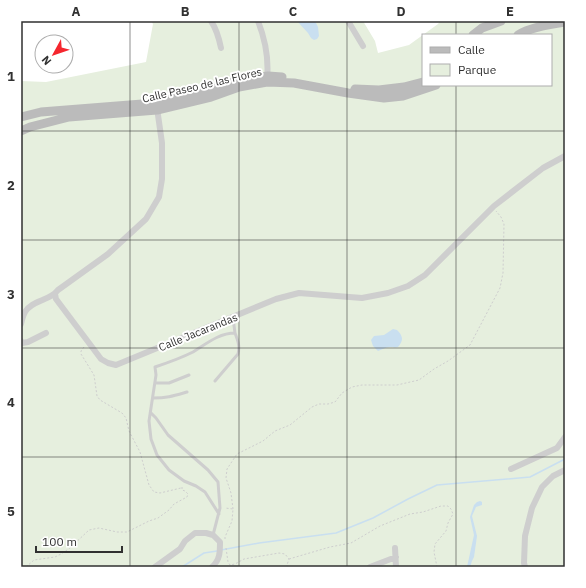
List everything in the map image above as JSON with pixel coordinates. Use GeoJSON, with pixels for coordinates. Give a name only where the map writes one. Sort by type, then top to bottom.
{"type":"FeatureCollection","features":[{"type":"Feature","properties":{"kind":"street"},"geometry":{"type":"LineString","coordinates":[[211,21],[219,37],[221,48]]}},
{"type":"Feature","properties":{"kind":"street"},"geometry":{"type":"LineString","coordinates":[[258,21],[262,30],[266,49],[267,79]]}},
{"type":"Feature","properties":{"kind":"street"},"geometry":{"type":"LineString","coordinates":[[348,21],[363,46]]}},
{"type":"Feature","properties":{"kind":"street"},"geometry":{"type":"LineString","coordinates":[[474,34],[482,28],[501,21]]}},
{"type":"Feature","properties":{"kind":"street"},"geometry":{"type":"LineString","coordinates":[[520,34],[551,24],[565,22]]}},
{"type":"Feature","properties":{"kind":"street","name":"Calle Paseo de las Flores"},"geometry":{"type":"LineString","coordinates":[[21,131],[30,127],[69,117],[156,106],[211,90],[238,80],[300,78],[349,88],[379,90],[404,88],[422,82]]}},
{"type":"Feature","properties":{"kind":"street","name":"Calle Paseo de las Flores"},"geometry":{"type":"LineString","coordinates":[[267,79],[384,98],[403,96],[433,86]]}},
{"type":"Feature","properties":{"kind":"street"},"geometry":{"type":"LineString","coordinates":[[21,324],[26,311],[33,304],[55,294],[58,290],[108,254],[146,219],[159,196],[162,179],[162,143],[156,106]]}},
{"type":"Feature","properties":{"kind":"street","name":"Calle Paseo de las Flores"},"geometry":{"type":"LineString","coordinates":[[21,117],[41,112],[156,106]]}},
{"type":"Feature","properties":{"kind":"street","name":"Calle Jacarandas"},"geometry":{"type":"LineString","coordinates":[[55,294],[56,299],[101,359],[116,365],[276,299],[299,294],[362,298],[388,293],[408,286],[425,275],[492,208],[543,168],[565,156]]}},
{"type":"Feature","properties":{"kind":"street"},"geometry":{"type":"LineString","coordinates":[[21,341],[22,343],[28,342],[46,333]]}},
{"type":"Feature","properties":{"kind":"street"},"geometry":{"type":"LineString","coordinates":[[511,469],[557,448],[565,437]]}},
{"type":"Feature","properties":{"kind":"street"},"geometry":{"type":"LineString","coordinates":[[525,567],[525,536],[532,508],[542,486],[553,476],[565,470]]}},
{"type":"Feature","properties":{"kind":"street"},"geometry":{"type":"LineString","coordinates":[[155,567],[180,549],[185,541],[195,533],[206,533],[213,535],[220,542],[219,557],[212,567]]}},
{"type":"Feature","properties":{"kind":"street"},"geometry":{"type":"LineString","coordinates":[[395,548],[396,567]]}},
{"type":"Feature","properties":{"kind":"street"},"geometry":{"type":"LineString","coordinates":[[370,567],[396,557]]}},
{"type":"Feature","properties":{"kind":"lane"},"geometry":{"type":"LineString","coordinates":[[215,380],[238,354],[239,343],[235,333],[233,318]]}},
{"type":"Feature","properties":{"kind":"lane"},"geometry":{"type":"LineString","coordinates":[[218,514],[205,492],[184,481],[170,470],[157,455],[151,439],[149,421],[156,375],[154,367],[193,352],[209,341],[230,333],[235,333]]}},
{"type":"Feature","properties":{"kind":"lane"},"geometry":{"type":"LineString","coordinates":[[155,383],[169,383],[189,375]]}},
{"type":"Feature","properties":{"kind":"lane"},"geometry":{"type":"LineString","coordinates":[[153,398],[165,398],[187,392]]}},
{"type":"Feature","properties":{"kind":"lane"},"geometry":{"type":"LineString","coordinates":[[150,413],[156,418],[168,435],[208,470],[218,482],[220,508],[213,535]]}},
{"type":"Feature","properties":{"kind":"path"},"geometry":{"type":"LineString","coordinates":[[225,537],[232,521],[233,509],[231,493],[226,478],[227,470],[237,454],[262,441],[275,431],[290,425],[312,407],[319,404],[335,402],[342,393],[352,387],[362,385],[398,385],[419,380],[470,345],[500,288],[503,273],[504,221],[492,208]]}},
{"type":"Feature","properties":{"kind":"path"},"geometry":{"type":"LineString","coordinates":[[89,344],[82,349],[81,354],[94,375],[97,396],[100,400],[122,413],[126,418],[129,431],[140,452],[149,485],[154,492],[160,493],[181,488]]}},
{"type":"Feature","properties":{"kind":"path"},"geometry":{"type":"LineString","coordinates":[[181,488],[184,481]]}},
{"type":"Feature","properties":{"kind":"path"},"geometry":{"type":"LineString","coordinates":[[26,567],[34,560],[55,557],[61,554],[70,548],[89,530],[99,528],[117,532],[127,532],[149,520],[158,518],[169,510],[174,504],[187,497],[188,494],[181,488]]}},
{"type":"Feature","properties":{"kind":"path"},"geometry":{"type":"LineString","coordinates":[[289,559],[330,547],[351,543],[380,526],[410,514],[423,512],[441,506],[448,506],[453,514],[446,531],[435,544],[434,552],[437,567]]}},
{"type":"Feature","properties":{"kind":"path"},"geometry":{"type":"LineString","coordinates":[[220,508],[233,509]]}},
{"type":"Feature","properties":{"kind":"path"},"geometry":{"type":"LineString","coordinates":[[227,557],[230,565],[244,559],[279,553],[285,554],[289,559]]}},
{"type":"Feature","properties":{"kind":"path"},"geometry":{"type":"LineString","coordinates":[[287,567],[289,559]]}},
{"type":"Feature","properties":{"kind":"green space"},"geometry":{"type":"Polygon","coordinates":[[[151,21],[363,21],[375,41],[378,53],[409,45],[422,36],[422,86],[552,86],[552,34],[424,34],[440,21],[565,21],[565,567],[21,567],[21,81],[46,82],[146,62],[153,24],[151,21]]]}},
{"type":"Feature","properties":{"kind":"water"},"geometry":{"type":"Polygon","coordinates":[[[297,21],[315,21],[318,27],[319,36],[317,39],[314,40],[311,38],[297,21]]]}},
{"type":"Feature","properties":{"kind":"water"},"geometry":{"type":"Polygon","coordinates":[[[393,329],[397,330],[402,336],[400,345],[398,347],[388,347],[378,351],[373,346],[371,340],[374,336],[384,335],[393,329]]]}},
{"type":"Feature","properties":{"kind":"water"},"geometry":{"type":"Polygon","coordinates":[[[480,501],[482,502],[482,505],[476,507],[472,516],[477,536],[474,557],[470,567],[467,567],[474,535],[470,517],[474,505],[480,501]]]}},
{"type":"Feature","properties":{"kind":"waterway"},"geometry":{"type":"LineString","coordinates":[[221,550],[259,543],[336,533],[373,518],[437,485],[530,477],[565,459]]}},
{"type":"Feature","properties":{"kind":"waterway"},"geometry":{"type":"LineString","coordinates":[[182,567],[204,553],[217,551]]}}]}
